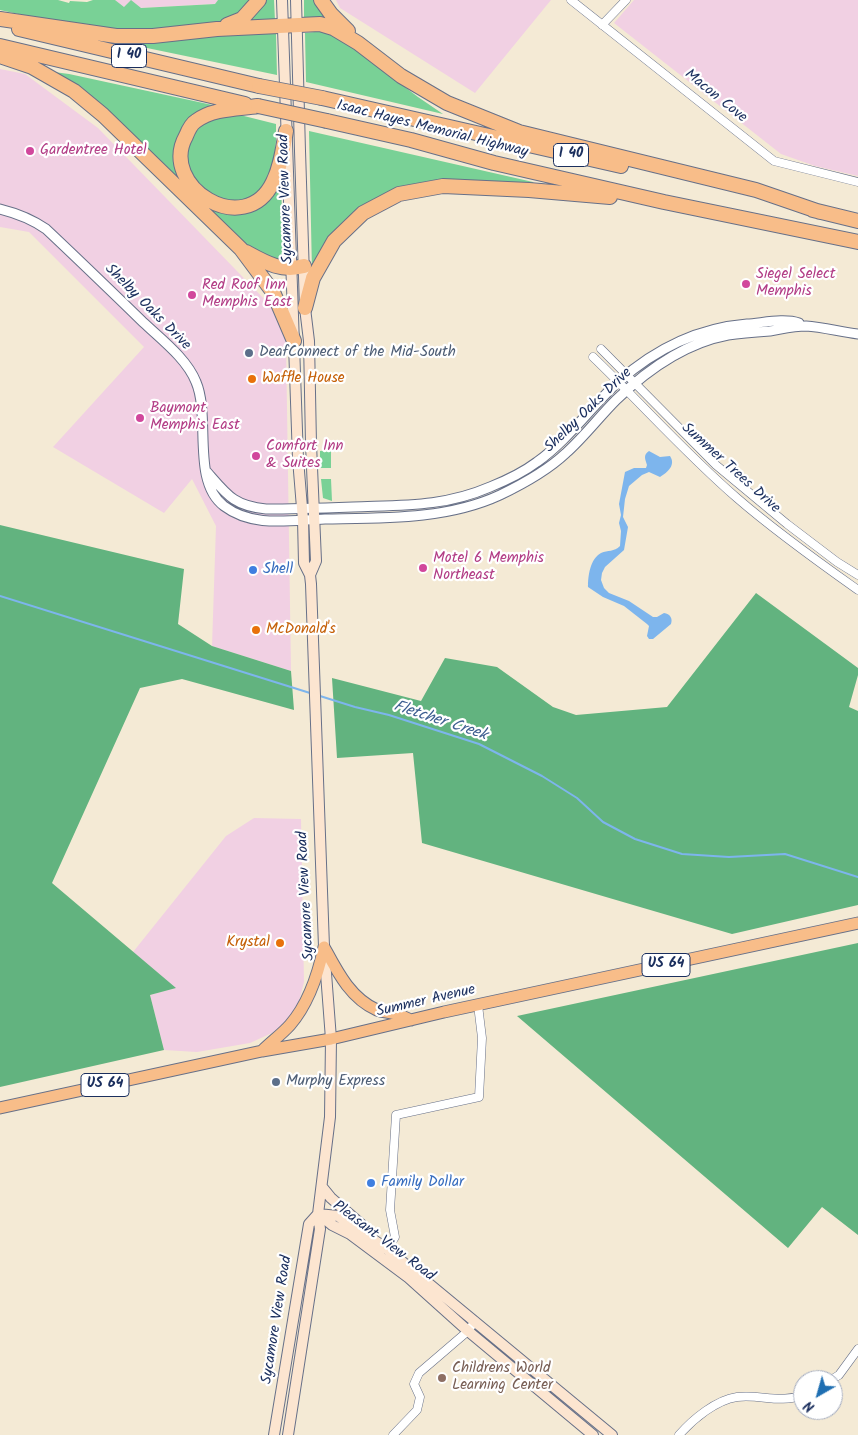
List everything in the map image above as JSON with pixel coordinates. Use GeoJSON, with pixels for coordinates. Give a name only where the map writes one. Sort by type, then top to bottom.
{"type":"FeatureCollection","features":[{"type":"Feature","properties":{"kind":"highway"},"geometry":{"type":"LineString","coordinates":[[216,29],[242,19],[259,0]]}},
{"type":"Feature","properties":{"kind":"highway"},"geometry":{"type":"LineString","coordinates":[[321,0],[331,14],[358,43]]}},
{"type":"Feature","properties":{"kind":"highway"},"geometry":{"type":"LineString","coordinates":[[0,19],[116,36],[153,36],[216,29],[320,24],[333,28],[358,43],[401,76],[447,103],[519,132],[756,190],[820,212]]}},
{"type":"Feature","properties":{"kind":"highway","name":"Isaac Hayes Memorial Highway"},"geometry":{"type":"LineString","coordinates":[[0,25],[259,86],[322,98],[858,221]]}},
{"type":"Feature","properties":{"kind":"highway","name":"Isaac Hayes Memorial Highway"},"geometry":{"type":"LineString","coordinates":[[0,46],[411,140],[494,163],[664,202],[858,242]]}},
{"type":"Feature","properties":{"kind":"highway"},"geometry":{"type":"LineString","coordinates":[[0,56],[32,67],[74,91],[103,115],[241,249],[273,292],[294,341]]}},
{"type":"Feature","properties":{"kind":"highway"},"geometry":{"type":"LineString","coordinates":[[258,106],[207,114],[195,122],[184,140],[181,161],[183,172],[198,192],[207,200],[228,208],[240,208],[262,198],[273,184],[280,165],[286,131]]}},
{"type":"Feature","properties":{"kind":"highway"},"geometry":{"type":"LineString","coordinates":[[306,308],[313,278],[334,241],[363,213],[399,194],[443,186],[529,190],[664,202]]}},
{"type":"Feature","properties":{"kind":"highway"},"geometry":{"type":"LineString","coordinates":[[241,249],[267,263],[298,267]]}},
{"type":"Feature","properties":{"kind":"main road","name":"Sycamore View Road"},"geometry":{"type":"LineString","coordinates":[[282,0],[286,131],[298,267],[306,308],[309,342],[310,444],[316,562],[310,575]]}},
{"type":"Feature","properties":{"kind":"main road","name":"Sycamore View Road"},"geometry":{"type":"LineString","coordinates":[[288,1435],[320,1229],[318,1214],[330,1116],[331,1040],[324,947],[310,575],[304,563],[294,341],[298,267],[296,0]]}},
{"type":"Feature","properties":{"kind":"main road","name":"Summer Avenue"},"geometry":{"type":"LineString","coordinates":[[0,1108],[262,1051],[331,1040],[478,1005],[855,923]]}},
{"type":"Feature","properties":{"kind":"main road"},"geometry":{"type":"LineString","coordinates":[[324,947],[350,990],[366,1004],[378,1010],[411,1020]]}},
{"type":"Feature","properties":{"kind":"main road"},"geometry":{"type":"LineString","coordinates":[[262,1051],[288,1027],[311,993],[324,947]]}},
{"type":"Feature","properties":{"kind":"main road"},"geometry":{"type":"LineString","coordinates":[[322,1187],[339,1206],[371,1233],[375,1240]]}},
{"type":"Feature","properties":{"kind":"main road","name":"Sycamore View Road"},"geometry":{"type":"LineString","coordinates":[[274,1435],[309,1224],[318,1214]]}},
{"type":"Feature","properties":{"kind":"main road","name":"Pleasant View Road"},"geometry":{"type":"LineString","coordinates":[[318,1214],[338,1216],[387,1249],[612,1435]]}},
{"type":"Feature","properties":{"kind":"main road","name":"Pleasant View Road"},"geometry":{"type":"LineString","coordinates":[[318,1214],[332,1225],[350,1234],[409,1278],[468,1331],[593,1435]]}},
{"type":"Feature","properties":{"kind":"main road"},"geometry":{"type":"LineString","coordinates":[[558,1406],[566,1397]]}},
{"type":"Feature","properties":{"kind":"main road"},"geometry":{"type":"LineString","coordinates":[[278,1412],[291,1414]]}},
{"type":"Feature","properties":{"kind":"street","name":"Macon Cove"},"geometry":{"type":"LineString","coordinates":[[571,0],[774,161],[858,182]]}},
{"type":"Feature","properties":{"kind":"street"},"geometry":{"type":"LineString","coordinates":[[602,25],[626,0]]}},
{"type":"Feature","properties":{"kind":"street","name":"Shelby Oaks Drive"},"geometry":{"type":"LineString","coordinates":[[0,209],[11,211],[30,219],[46,230],[169,347],[191,372],[196,382],[202,408],[202,435],[209,486],[221,504],[236,514],[257,521],[303,520],[314,514],[412,506],[458,499],[491,487],[536,463],[563,439],[627,374],[676,342],[702,332],[739,325],[767,322],[798,322],[806,326]]}},
{"type":"Feature","properties":{"kind":"street","name":"Shelby Oaks Drive"},"geometry":{"type":"LineString","coordinates":[[206,472],[224,492],[243,505],[266,509],[301,509],[314,514],[388,517],[469,508],[498,496],[551,466],[568,452],[627,390],[665,361],[699,345],[726,336],[806,326],[858,334]]}},
{"type":"Feature","properties":{"kind":"street","name":"Summer Trees Drive"},"geometry":{"type":"LineString","coordinates":[[601,349],[716,465],[787,524],[837,562],[858,575]]}},
{"type":"Feature","properties":{"kind":"street","name":"Summer Trees Drive"},"geometry":{"type":"LineString","coordinates":[[594,357],[738,499],[826,568],[858,590]]}},
{"type":"Feature","properties":{"kind":"street"},"geometry":{"type":"LineString","coordinates":[[387,1249],[395,1237],[390,1210],[396,1114],[479,1097],[482,1038],[478,1005]]}},
{"type":"Feature","properties":{"kind":"street"},"geometry":{"type":"LineString","coordinates":[[392,1435],[417,1410],[420,1397],[414,1384],[419,1373],[468,1331],[475,1321]]}},
{"type":"Feature","properties":{"kind":"street"},"geometry":{"type":"LineString","coordinates":[[843,1370],[858,1349]]}},
{"type":"Feature","properties":{"kind":"street"},"geometry":{"type":"LineString","coordinates":[[679,1435],[684,1428],[714,1405],[737,1397],[793,1399]]}},
{"type":"Feature","properties":{"kind":"shaded area"},"geometry":{"type":"Polygon","coordinates":[[[115,0],[218,0],[215,4],[124,8],[115,0]]]}},
{"type":"Feature","properties":{"kind":"shaded area"},"geometry":{"type":"Polygon","coordinates":[[[336,0],[551,0],[475,93],[340,8],[336,0]]]}},
{"type":"Feature","properties":{"kind":"shaded area"},"geometry":{"type":"Polygon","coordinates":[[[634,0],[858,0],[858,176],[815,166],[781,154],[614,23],[634,0]]]}},
{"type":"Feature","properties":{"kind":"shaded area"},"geometry":{"type":"Polygon","coordinates":[[[0,69],[25,74],[98,128],[270,305],[286,342],[291,671],[212,646],[216,526],[192,479],[164,513],[53,447],[144,347],[29,232],[0,227],[0,69]]]}},
{"type":"Feature","properties":{"kind":"shaded area"},"geometry":{"type":"Polygon","coordinates":[[[254,818],[301,819],[304,982],[299,1001],[288,1019],[274,1032],[250,1043],[197,1052],[164,1050],[150,995],[175,988],[133,952],[226,836],[254,818]]]}},
{"type":"Feature","properties":{"kind":"green space"},"geometry":{"type":"Polygon","coordinates":[[[0,0],[58,0],[69,3],[70,1],[115,0],[124,7],[131,0],[141,8],[215,4],[218,0],[256,0],[229,21],[198,27],[117,32],[64,24],[0,10],[0,0]]]}},
{"type":"Feature","properties":{"kind":"green space"},"geometry":{"type":"Polygon","coordinates":[[[263,0],[274,0],[275,21],[241,25],[263,0]]]}},
{"type":"Feature","properties":{"kind":"green space"},"geometry":{"type":"Polygon","coordinates":[[[304,0],[317,0],[331,19],[304,20],[304,0]]]}},
{"type":"Feature","properties":{"kind":"green space"},"geometry":{"type":"Polygon","coordinates":[[[262,29],[276,34],[277,75],[123,43],[262,29]]]}},
{"type":"Feature","properties":{"kind":"green space"},"geometry":{"type":"Polygon","coordinates":[[[324,31],[333,34],[351,46],[443,114],[306,82],[305,33],[324,31]]]}},
{"type":"Feature","properties":{"kind":"green space"},"geometry":{"type":"Polygon","coordinates":[[[54,72],[217,106],[187,122],[177,137],[175,158],[222,212],[277,184],[281,186],[284,261],[280,264],[243,246],[54,72]]]}},
{"type":"Feature","properties":{"kind":"green space"},"geometry":{"type":"Polygon","coordinates":[[[223,114],[240,115],[276,124],[274,166],[263,192],[232,205],[205,194],[187,170],[187,140],[194,128],[223,114]]]}},
{"type":"Feature","properties":{"kind":"green space"},"geometry":{"type":"Polygon","coordinates":[[[309,131],[533,182],[534,184],[497,182],[389,193],[312,272],[309,131]]]}},
{"type":"Feature","properties":{"kind":"green space"},"geometry":{"type":"Polygon","coordinates":[[[331,450],[331,468],[320,468],[320,451],[331,450]]]}},
{"type":"Feature","properties":{"kind":"green space"},"geometry":{"type":"Polygon","coordinates":[[[321,479],[331,479],[332,501],[323,498],[321,479]]]}},
{"type":"Feature","properties":{"kind":"green space"},"geometry":{"type":"Polygon","coordinates":[[[0,525],[184,569],[178,624],[212,646],[291,671],[294,710],[182,679],[140,688],[52,883],[176,988],[150,995],[164,1050],[0,1087],[0,525]]]}},
{"type":"Feature","properties":{"kind":"green space"},"geometry":{"type":"Polygon","coordinates":[[[756,593],[858,668],[858,675],[849,707],[858,711],[858,905],[732,934],[422,843],[413,753],[337,758],[332,678],[421,701],[445,658],[497,667],[553,707],[576,715],[667,707],[756,593]]]}},
{"type":"Feature","properties":{"kind":"green space"},"geometry":{"type":"Polygon","coordinates":[[[858,943],[858,1235],[822,1207],[788,1248],[517,1016],[858,943]]]}},
{"type":"Feature","properties":{"kind":"water"},"geometry":{"type":"Polygon","coordinates":[[[649,451],[660,457],[670,456],[672,465],[660,477],[649,472],[642,475],[629,486],[623,517],[628,527],[624,550],[605,567],[601,580],[604,588],[609,593],[629,601],[653,617],[664,613],[669,615],[672,620],[671,624],[653,639],[649,639],[647,636],[649,626],[647,624],[624,606],[603,597],[588,587],[589,573],[594,559],[601,553],[620,546],[621,531],[619,523],[621,515],[619,504],[625,472],[634,468],[646,468],[645,456],[649,451]]]}},
{"type":"Feature","properties":{"kind":"waterway","name":"Fletcher Creek"},"geometry":{"type":"LineString","coordinates":[[0,596],[310,693]]}},
{"type":"Feature","properties":{"kind":"waterway","name":"Fletcher Creek"},"geometry":{"type":"LineString","coordinates":[[320,696],[389,715],[479,744],[542,776],[577,798],[603,822],[635,839],[682,854],[729,857],[785,854],[858,877]]}},
{"type":"Feature","properties":{"kind":"place","name":"Gardentree Hotel"},"geometry":{"type":"Point","coordinates":[30,151]}},
{"type":"Feature","properties":{"kind":"place","name":"Siegel Select Memphis"},"geometry":{"type":"Point","coordinates":[746,284]}},
{"type":"Feature","properties":{"kind":"place","name":"Red Roof Inn Memphis East"},"geometry":{"type":"Point","coordinates":[192,295]}},
{"type":"Feature","properties":{"kind":"place","name":"DeafConnect of the Mid-South"},"geometry":{"type":"Point","coordinates":[249,353]}},
{"type":"Feature","properties":{"kind":"place","name":"Waffle House"},"geometry":{"type":"Point","coordinates":[252,379]}},
{"type":"Feature","properties":{"kind":"place","name":"Baymont Memphis East"},"geometry":{"type":"Point","coordinates":[140,418]}},
{"type":"Feature","properties":{"kind":"place","name":"Comfort Inn & Suites"},"geometry":{"type":"Point","coordinates":[256,456]}},
{"type":"Feature","properties":{"kind":"place","name":"Motel 6 Memphis Northeast"},"geometry":{"type":"Point","coordinates":[423,568]}},
{"type":"Feature","properties":{"kind":"place","name":"Shell"},"geometry":{"type":"Point","coordinates":[253,570]}},
{"type":"Feature","properties":{"kind":"place","name":"McDonald's"},"geometry":{"type":"Point","coordinates":[256,630]}},
{"type":"Feature","properties":{"kind":"place","name":"Krystal"},"geometry":{"type":"Point","coordinates":[280,943]}},
{"type":"Feature","properties":{"kind":"place","name":"Murphy Express"},"geometry":{"type":"Point","coordinates":[276,1082]}},
{"type":"Feature","properties":{"kind":"place","name":"Family Dollar"},"geometry":{"type":"Point","coordinates":[371,1183]}},
{"type":"Feature","properties":{"kind":"place","name":"Childrens World Learning Center"},"geometry":{"type":"Point","coordinates":[442,1378]}}]}
